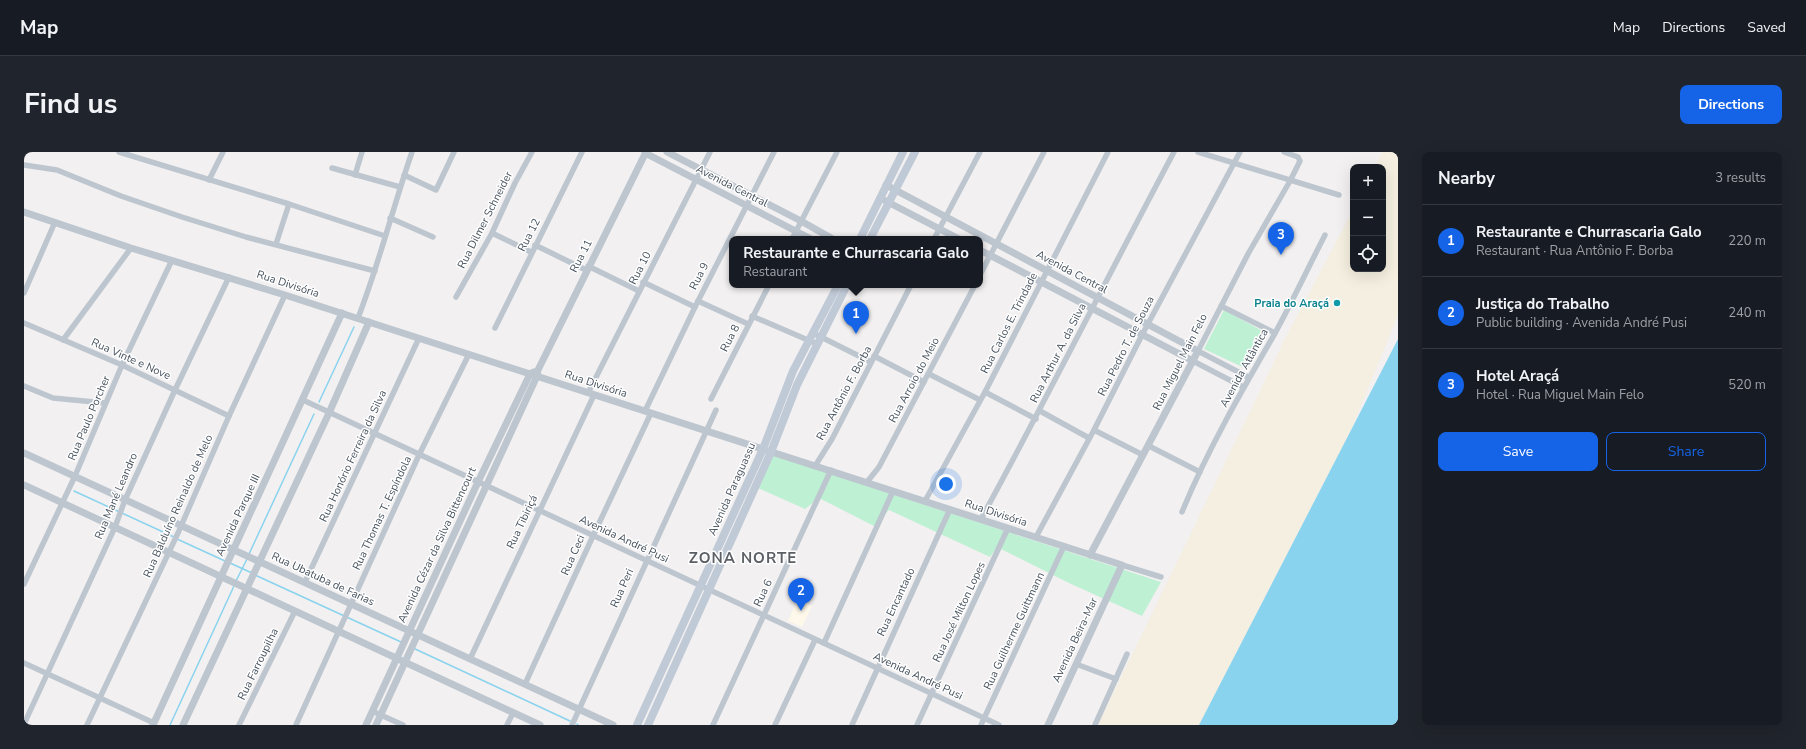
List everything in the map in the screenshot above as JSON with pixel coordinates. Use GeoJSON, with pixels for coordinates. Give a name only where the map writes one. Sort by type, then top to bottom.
{"type":"FeatureCollection","features":[{"type":"Feature","properties":{"kind":"main road"},"geometry":{"type":"LineString","coordinates":[[861,236],[903,152]]}},
{"type":"Feature","properties":{"kind":"main road"},"geometry":{"type":"LineString","coordinates":[[871,236],[915,152]]}},
{"type":"Feature","properties":{"kind":"main road","name":"Avenida Paraguassu"},"geometry":{"type":"LineString","coordinates":[[638,725],[701,586],[767,451],[797,385],[837,288]]}},
{"type":"Feature","properties":{"kind":"main road","name":"Avenida Paraguassu"},"geometry":{"type":"LineString","coordinates":[[815,339],[845,288]]}},
{"type":"Feature","properties":{"kind":"main road","name":"Avenida Paraguassu"},"geometry":{"type":"LineString","coordinates":[[648,725],[709,590],[767,451]]}},
{"type":"Feature","properties":{"kind":"street"},"geometry":{"type":"LineString","coordinates":[[119,152],[289,204],[385,236]]}},
{"type":"Feature","properties":{"kind":"street"},"geometry":{"type":"LineString","coordinates":[[209,180],[223,152]]}},
{"type":"Feature","properties":{"kind":"street"},"geometry":{"type":"LineString","coordinates":[[355,175],[362,152]]}},
{"type":"Feature","properties":{"kind":"street"},"geometry":{"type":"LineString","coordinates":[[358,318],[375,271],[390,218],[412,152]]}},
{"type":"Feature","properties":{"kind":"street"},"geometry":{"type":"LineString","coordinates":[[404,175],[436,190],[454,152]]}},
{"type":"Feature","properties":{"kind":"street","name":"Rua Dilmer Schneider"},"geometry":{"type":"LineString","coordinates":[[456,297],[492,233],[515,183],[532,152]]}},
{"type":"Feature","properties":{"kind":"street","name":"Rua 12"},"geometry":{"type":"LineString","coordinates":[[495,328],[582,152]]}},
{"type":"Feature","properties":{"kind":"street","name":"Avenida Central"},"geometry":{"type":"LineString","coordinates":[[645,152],[805,236]]}},
{"type":"Feature","properties":{"kind":"street","name":"Rua 11"},"geometry":{"type":"LineString","coordinates":[[535,373],[645,152]]}},
{"type":"Feature","properties":{"kind":"street","name":"Avenida Central"},"geometry":{"type":"LineString","coordinates":[[667,152],[751,194],[828,236]]}},
{"type":"Feature","properties":{"kind":"street","name":"Rua 10"},"geometry":{"type":"LineString","coordinates":[[591,394],[643,282],[710,152]]}},
{"type":"Feature","properties":{"kind":"street","name":"Rua 9"},"geometry":{"type":"LineString","coordinates":[[731,236],[751,194],[774,152]]}},
{"type":"Feature","properties":{"kind":"street"},"geometry":{"type":"LineString","coordinates":[[794,236],[837,152]]}},
{"type":"Feature","properties":{"kind":"street"},"geometry":{"type":"LineString","coordinates":[[936,236],[980,152]]}},
{"type":"Feature","properties":{"kind":"street"},"geometry":{"type":"LineString","coordinates":[[983,269],[1044,152]]}},
{"type":"Feature","properties":{"kind":"street","name":"Rua Carlos E. Trindade"},"geometry":{"type":"LineString","coordinates":[[925,501],[985,392],[1108,152]]}},
{"type":"Feature","properties":{"kind":"street","name":"Rua Arthur A. da Silva"},"geometry":{"type":"LineString","coordinates":[[981,520],[1036,420],[1097,298],[1174,152]]}},
{"type":"Feature","properties":{"kind":"street"},"geometry":{"type":"LineString","coordinates":[[1198,152],[1339,195]]}},
{"type":"Feature","properties":{"kind":"street","name":"Rua Pedro T. de Souza"},"geometry":{"type":"LineString","coordinates":[[1036,537],[1240,152]]}},
{"type":"Feature","properties":{"kind":"street","name":"Rua Miguel Main Felo"},"geometry":{"type":"LineString","coordinates":[[1090,555],[1149,446],[1248,254],[1290,181],[1300,158],[1284,152]]}},
{"type":"Feature","properties":{"kind":"street"},"geometry":{"type":"LineString","coordinates":[[24,165],[57,170],[121,196],[246,237],[375,271]]}},
{"type":"Feature","properties":{"kind":"street"},"geometry":{"type":"LineString","coordinates":[[332,168],[400,187]]}},
{"type":"Feature","properties":{"kind":"street","name":"Avenida Central"},"geometry":{"type":"LineString","coordinates":[[886,185],[980,236]]}},
{"type":"Feature","properties":{"kind":"street"},"geometry":{"type":"LineString","coordinates":[[880,198],[953,236]]}},
{"type":"Feature","properties":{"kind":"street"},"geometry":{"type":"LineString","coordinates":[[276,244],[289,204]]}},
{"type":"Feature","properties":{"kind":"street","name":"Rua Divisória"},"geometry":{"type":"LineString","coordinates":[[24,212],[131,248],[229,277],[469,354],[535,373],[591,394],[1161,577]]}},
{"type":"Feature","properties":{"kind":"street"},"geometry":{"type":"LineString","coordinates":[[390,218],[433,237]]}},
{"type":"Feature","properties":{"kind":"street"},"geometry":{"type":"LineString","coordinates":[[24,292],[55,222]]}},
{"type":"Feature","properties":{"kind":"street"},"geometry":{"type":"LineString","coordinates":[[492,233],[532,252]]}},
{"type":"Feature","properties":{"kind":"street","name":"Avenida Atlântica"},"geometry":{"type":"LineString","coordinates":[[1182,512],[1200,472],[1248,377],[1275,334],[1325,235]]}},
{"type":"Feature","properties":{"kind":"street","name":"Avenida Central"},"geometry":{"type":"LineString","coordinates":[[983,237],[1248,377]]}},
{"type":"Feature","properties":{"kind":"street","name":"Rua 9"},"geometry":{"type":"LineString","coordinates":[[648,412],[695,307],[729,240]]}},
{"type":"Feature","properties":{"kind":"street"},"geometry":{"type":"LineString","coordinates":[[535,245],[639,291]]}},
{"type":"Feature","properties":{"kind":"street"},"geometry":{"type":"LineString","coordinates":[[63,340],[131,248]]}},
{"type":"Feature","properties":{"kind":"street","name":"Avenida Central"},"geometry":{"type":"LineString","coordinates":[[983,252],[1243,387]]}},
{"type":"Feature","properties":{"kind":"street","name":"Rua Paulo Porcher"},"geometry":{"type":"LineString","coordinates":[[24,584],[74,479],[122,365],[172,260]]}},
{"type":"Feature","properties":{"kind":"street","name":"Rua Mané Leandro"},"geometry":{"type":"LineString","coordinates":[[24,724],[116,524],[124,502],[175,390],[229,277]]}},
{"type":"Feature","properties":{"kind":"street"},"geometry":{"type":"LineString","coordinates":[[643,282],[695,307]]}},
{"type":"Feature","properties":{"kind":"street","name":"Rua 8"},"geometry":{"type":"LineString","coordinates":[[710,399],[767,288]]}},
{"type":"Feature","properties":{"kind":"street","name":"Rua Antônio F. Borba"},"geometry":{"type":"LineString","coordinates":[[815,466],[832,439],[909,288]]}},
{"type":"Feature","properties":{"kind":"street","name":"Rua Arroio do Meio"},"geometry":{"type":"LineString","coordinates":[[867,482],[879,467],[973,288]]}},
{"type":"Feature","properties":{"kind":"street","name":"Rua Balduíno Reinaldo de Melo"},"geometry":{"type":"LineString","coordinates":[[87,725],[178,533],[228,416],[285,295]]}},
{"type":"Feature","properties":{"kind":"street"},"geometry":{"type":"LineString","coordinates":[[698,301],[748,324]]}},
{"type":"Feature","properties":{"kind":"street"},"geometry":{"type":"LineString","coordinates":[[1221,306],[1275,334]]}},
{"type":"Feature","properties":{"kind":"street","name":"Avenida Parque III"},"geometry":{"type":"LineString","coordinates":[[155,724],[225,576],[231,558],[237,551],[342,313]]}},
{"type":"Feature","properties":{"kind":"street"},"geometry":{"type":"LineString","coordinates":[[752,316],[873,359],[924,382]]}},
{"type":"Feature","properties":{"kind":"street"},"geometry":{"type":"LineString","coordinates":[[183,725],[256,570],[256,560],[328,413],[369,322]]}},
{"type":"Feature","properties":{"kind":"street","name":"Rua Vinte e Nove"},"geometry":{"type":"LineString","coordinates":[[24,323],[122,365],[228,416]]}},
{"type":"Feature","properties":{"kind":"street","name":"Rua Honório Ferreira da Silva"},"geometry":{"type":"LineString","coordinates":[[305,582],[419,338]]}},
{"type":"Feature","properties":{"kind":"street","name":"Rua Thomas T. Espíndola"},"geometry":{"type":"LineString","coordinates":[[296,725],[419,455],[469,354]]}},
{"type":"Feature","properties":{"kind":"street","name":"Avenida Cézar da Silva Bittencourt"},"geometry":{"type":"LineString","coordinates":[[376,725],[402,658],[408,634],[478,482],[535,373]]}},
{"type":"Feature","properties":{"kind":"street","name":"Avenida Cézar da Silva Bittencourt"},"geometry":{"type":"LineString","coordinates":[[366,725],[372,711],[402,658],[418,635],[486,486],[535,373]]}},
{"type":"Feature","properties":{"kind":"street"},"geometry":{"type":"LineString","coordinates":[[929,374],[980,400]]}},
{"type":"Feature","properties":{"kind":"street"},"geometry":{"type":"LineString","coordinates":[[24,386],[53,398],[105,403]]}},
{"type":"Feature","properties":{"kind":"street"},"geometry":{"type":"LineString","coordinates":[[985,392],[1036,420]]}},
{"type":"Feature","properties":{"kind":"street","name":"Rua Tibiriçá"},"geometry":{"type":"LineString","coordinates":[[470,659],[591,394]]}},
{"type":"Feature","properties":{"kind":"street","name":"Avenida André Pusi"},"geometry":{"type":"LineString","coordinates":[[303,400],[328,413],[999,725]]}},
{"type":"Feature","properties":{"kind":"street","name":"Rua Peri"},"geometry":{"type":"LineString","coordinates":[[572,725],[646,560],[716,410]]}},
{"type":"Feature","properties":{"kind":"street"},"geometry":{"type":"LineString","coordinates":[[1040,411],[1089,438]]}},
{"type":"Feature","properties":{"kind":"street","name":"Rua Ceci"},"geometry":{"type":"LineString","coordinates":[[525,684],[648,412]]}},
{"type":"Feature","properties":{"kind":"street"},"geometry":{"type":"LineString","coordinates":[[1094,430],[1143,455]]}},
{"type":"Feature","properties":{"kind":"street"},"geometry":{"type":"LineString","coordinates":[[1149,446],[1200,472]]}},
{"type":"Feature","properties":{"kind":"street","name":"Rua Ubatuba de Farias"},"geometry":{"type":"LineString","coordinates":[[24,453],[74,479],[124,502],[181,525],[305,582],[408,634],[418,635],[613,725]]}},
{"type":"Feature","properties":{"kind":"street","name":"Rua 6"},"geometry":{"type":"LineString","coordinates":[[713,725],[831,470]]}},
{"type":"Feature","properties":{"kind":"street"},"geometry":{"type":"LineString","coordinates":[[24,485],[116,524],[169,552],[225,576],[238,585],[295,611],[340,629],[540,725]]}},
{"type":"Feature","properties":{"kind":"street"},"geometry":{"type":"LineString","coordinates":[[824,643],[893,491]]}},
{"type":"Feature","properties":{"kind":"street","name":"Rua Encantado"},"geometry":{"type":"LineString","coordinates":[[852,725],[950,509]]}},
{"type":"Feature","properties":{"kind":"street","name":"Rua José Milton Lopes"},"geometry":{"type":"LineString","coordinates":[[917,725],[1008,528]]}},
{"type":"Feature","properties":{"kind":"street","name":"Rua Guilherme Guittmann"},"geometry":{"type":"LineString","coordinates":[[981,725],[1064,546]]}},
{"type":"Feature","properties":{"kind":"street","name":"Avenida Beira-Mar"},"geometry":{"type":"LineString","coordinates":[[1048,725],[1122,565]]}},
{"type":"Feature","properties":{"kind":"street","name":"Rua Farroupilha"},"geometry":{"type":"LineString","coordinates":[[239,725],[295,611]]}},
{"type":"Feature","properties":{"kind":"street"},"geometry":{"type":"LineString","coordinates":[[775,725],[815,640]]}},
{"type":"Feature","properties":{"kind":"street"},"geometry":{"type":"LineString","coordinates":[[1095,725],[1127,654]]}},
{"type":"Feature","properties":{"kind":"street"},"geometry":{"type":"LineString","coordinates":[[24,663],[155,724]]}},
{"type":"Feature","properties":{"kind":"street"},"geometry":{"type":"LineString","coordinates":[[1076,664],[1116,679]]}},
{"type":"Feature","properties":{"kind":"street"},"geometry":{"type":"LineString","coordinates":[[372,711],[403,725]]}},
{"type":"Feature","properties":{"kind":"street"},"geometry":{"type":"LineString","coordinates":[[507,725],[513,713]]}},
{"type":"Feature","properties":{"kind":"shaded area"},"geometry":{"type":"Polygon","coordinates":[[[798,599],[812,606],[802,627],[788,621],[798,599]]]}},
{"type":"Feature","properties":{"kind":"green space"},"geometry":{"type":"Polygon","coordinates":[[[1224,310],[1268,334],[1247,369],[1204,349],[1224,310]]]}},
{"type":"Feature","properties":{"kind":"green space"},"geometry":{"type":"Polygon","coordinates":[[[772,455],[1161,582],[1142,616],[1069,583],[997,547],[990,557],[889,510],[874,526],[819,498],[805,509],[758,488],[772,455]]]}},
{"type":"Feature","properties":{"kind":"sand"},"geometry":{"type":"Polygon","coordinates":[[[1382,152],[1398,152],[1398,315],[1351,430],[1199,725],[1098,725],[1286,337],[1350,216],[1350,272],[1386,272],[1386,164],[1376,164],[1382,152]]]}},
{"type":"Feature","properties":{"kind":"water"},"geometry":{"type":"Polygon","coordinates":[[[1398,339],[1398,725],[1199,725],[1398,339]]]}},
{"type":"Feature","properties":{"kind":"waterway"},"geometry":{"type":"LineString","coordinates":[[319,402],[354,327]]}},
{"type":"Feature","properties":{"kind":"waterway"},"geometry":{"type":"LineString","coordinates":[[249,554],[314,414]]}},
{"type":"Feature","properties":{"kind":"waterway"},"geometry":{"type":"LineString","coordinates":[[74,491],[174,537]]}},
{"type":"Feature","properties":{"kind":"waterway"},"geometry":{"type":"LineString","coordinates":[[177,539],[225,561]]}},
{"type":"Feature","properties":{"kind":"waterway"},"geometry":{"type":"LineString","coordinates":[[236,581],[247,559]]}},
{"type":"Feature","properties":{"kind":"waterway"},"geometry":{"type":"LineString","coordinates":[[230,563],[252,573]]}},
{"type":"Feature","properties":{"kind":"waterway"},"geometry":{"type":"LineString","coordinates":[[255,575],[401,642]]}},
{"type":"Feature","properties":{"kind":"waterway"},"geometry":{"type":"LineString","coordinates":[[170,725],[234,586]]}},
{"type":"Feature","properties":{"kind":"waterway"},"geometry":{"type":"LineString","coordinates":[[413,648],[570,721]]}},
{"type":"Feature","properties":{"kind":"place","name":"Hotel Araçá"},"geometry":{"type":"Point","coordinates":[1281,255]}},
{"type":"Feature","properties":{"kind":"place","name":"Praia do Araçá"},"geometry":{"type":"Point","coordinates":[1337,303]}},
{"type":"Feature","properties":{"kind":"place","name":"Restaurante e Churrascaria Galo"},"geometry":{"type":"Point","coordinates":[856,334]}},
{"type":"Feature","properties":{"kind":"place","name":"Justiça do Trabalho"},"geometry":{"type":"Point","coordinates":[801,611]}},
{"type":"Feature","properties":{"kind":"district","name":"ZONA NORTE"},"geometry":{"type":"Point","coordinates":[743,558]}}]}
